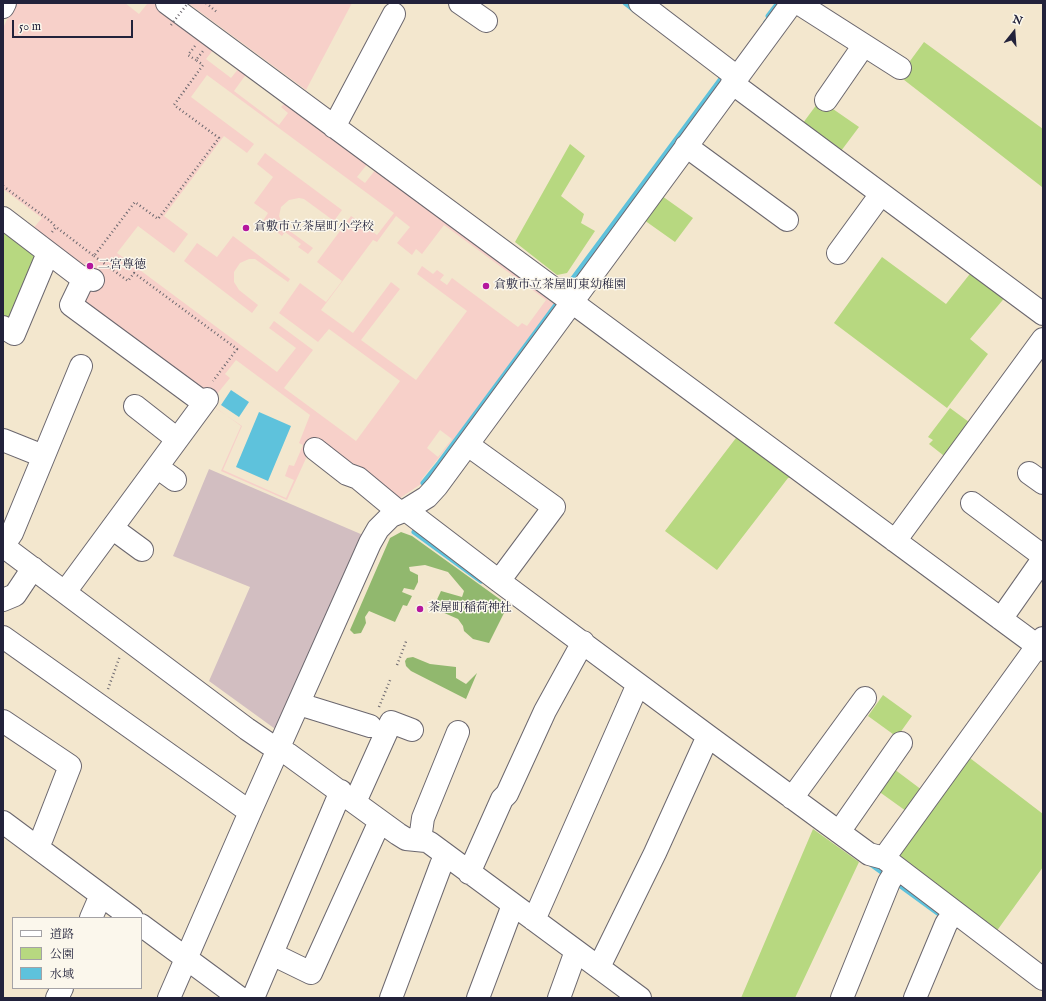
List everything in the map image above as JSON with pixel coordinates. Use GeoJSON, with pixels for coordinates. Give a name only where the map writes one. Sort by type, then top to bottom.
{"type":"FeatureCollection","features":[{"type":"Feature","properties":{"kind":"street"},"geometry":{"type":"LineString","coordinates":[[3,7],[5,3]]}},
{"type":"Feature","properties":{"kind":"street"},"geometry":{"type":"LineString","coordinates":[[166,3],[204,41],[337,121],[571,302],[899,537],[1041,644],[891,871],[842,998]]}},
{"type":"Feature","properties":{"kind":"street"},"geometry":{"type":"LineString","coordinates":[[460,3],[486,21]]}},
{"type":"Feature","properties":{"kind":"street"},"geometry":{"type":"LineString","coordinates":[[640,3],[735,80],[881,194],[1043,314]]}},
{"type":"Feature","properties":{"kind":"street"},"geometry":{"type":"LineString","coordinates":[[169,998],[370,543],[384,522],[427,497],[468,445],[515,367],[571,302],[792,3]]}},
{"type":"Feature","properties":{"kind":"street"},"geometry":{"type":"LineString","coordinates":[[798,3],[900,68]]}},
{"type":"Feature","properties":{"kind":"street"},"geometry":{"type":"LineString","coordinates":[[337,121],[394,14]]}},
{"type":"Feature","properties":{"kind":"street"},"geometry":{"type":"LineString","coordinates":[[826,100],[864,45]]}},
{"type":"Feature","properties":{"kind":"street"},"geometry":{"type":"LineString","coordinates":[[686,146],[788,220]]}},
{"type":"Feature","properties":{"kind":"street"},"geometry":{"type":"LineString","coordinates":[[838,253],[881,194]]}},
{"type":"Feature","properties":{"kind":"street"},"geometry":{"type":"LineString","coordinates":[[3,218],[79,276],[88,279],[71,305],[207,395],[177,439],[69,587]]}},
{"type":"Feature","properties":{"kind":"street"},"geometry":{"type":"LineString","coordinates":[[3,327],[14,334],[44,249]]}},
{"type":"Feature","properties":{"kind":"street"},"geometry":{"type":"LineString","coordinates":[[899,537],[1043,339]]}},
{"type":"Feature","properties":{"kind":"street"},"geometry":{"type":"LineString","coordinates":[[81,366],[6,542],[33,568],[69,587],[127,638],[247,729],[279,749],[406,839],[420,840],[430,843],[444,859],[469,873],[511,909],[534,920],[574,955],[599,967],[640,998]]}},
{"type":"Feature","properties":{"kind":"street"},"geometry":{"type":"LineString","coordinates":[[135,406],[177,439]]}},
{"type":"Feature","properties":{"kind":"street"},"geometry":{"type":"LineString","coordinates":[[3,440],[43,456]]}},
{"type":"Feature","properties":{"kind":"street"},"geometry":{"type":"LineString","coordinates":[[468,445],[554,508],[499,581]]}},
{"type":"Feature","properties":{"kind":"street"},"geometry":{"type":"LineString","coordinates":[[316,449],[346,474],[358,478],[499,581],[580,647],[635,689],[708,736],[869,854],[951,918],[1043,979]]}},
{"type":"Feature","properties":{"kind":"street"},"geometry":{"type":"LineString","coordinates":[[157,466],[175,480]]}},
{"type":"Feature","properties":{"kind":"street"},"geometry":{"type":"LineString","coordinates":[[972,503],[1043,556]]}},
{"type":"Feature","properties":{"kind":"street"},"geometry":{"type":"LineString","coordinates":[[112,528],[142,550]]}},
{"type":"Feature","properties":{"kind":"street"},"geometry":{"type":"LineString","coordinates":[[1004,615],[1043,559]]}},
{"type":"Feature","properties":{"kind":"street"},"geometry":{"type":"LineString","coordinates":[[3,600],[15,595],[33,568]]}},
{"type":"Feature","properties":{"kind":"street"},"geometry":{"type":"LineString","coordinates":[[3,637],[100,708],[250,812]]}},
{"type":"Feature","properties":{"kind":"street"},"geometry":{"type":"LineString","coordinates":[[469,873],[502,799],[507,794],[545,711],[580,647]]}},
{"type":"Feature","properties":{"kind":"street"},"geometry":{"type":"LineString","coordinates":[[534,920],[635,689]]}},
{"type":"Feature","properties":{"kind":"street"},"geometry":{"type":"LineString","coordinates":[[792,798],[865,698]]}},
{"type":"Feature","properties":{"kind":"street"},"geometry":{"type":"LineString","coordinates":[[299,704],[370,726]]}},
{"type":"Feature","properties":{"kind":"street"},"geometry":{"type":"LineString","coordinates":[[3,721],[70,766],[42,838],[35,846]]}},
{"type":"Feature","properties":{"kind":"street"},"geometry":{"type":"LineString","coordinates":[[253,998],[272,954],[348,797],[391,722],[412,730]]}},
{"type":"Feature","properties":{"kind":"street"},"geometry":{"type":"LineString","coordinates":[[420,840],[424,818],[458,732]]}},
{"type":"Feature","properties":{"kind":"street"},"geometry":{"type":"LineString","coordinates":[[599,967],[655,852],[708,736]]}},
{"type":"Feature","properties":{"kind":"street"},"geometry":{"type":"LineString","coordinates":[[839,832],[902,743]]}},
{"type":"Feature","properties":{"kind":"street"},"geometry":{"type":"LineString","coordinates":[[272,954],[311,973],[380,821]]}},
{"type":"Feature","properties":{"kind":"street"},"geometry":{"type":"LineString","coordinates":[[3,822],[35,846],[98,904],[130,917]]}},
{"type":"Feature","properties":{"kind":"street"},"geometry":{"type":"LineString","coordinates":[[391,998],[444,859]]}},
{"type":"Feature","properties":{"kind":"street"},"geometry":{"type":"LineString","coordinates":[[478,998],[511,909]]}},
{"type":"Feature","properties":{"kind":"street"},"geometry":{"type":"LineString","coordinates":[[915,998],[951,918]]}},
{"type":"Feature","properties":{"kind":"street"},"geometry":{"type":"LineString","coordinates":[[142,926],[240,998]]}},
{"type":"Feature","properties":{"kind":"street"},"geometry":{"type":"LineString","coordinates":[[559,998],[574,955]]}},
{"type":"Feature","properties":{"kind":"street"},"geometry":{"type":"LineString","coordinates":[[57,998],[62,989]]}},
{"type":"Feature","properties":{"kind":"path"},"geometry":{"type":"LineString","coordinates":[[171,25],[188,3]]}},
{"type":"Feature","properties":{"kind":"path"},"geometry":{"type":"LineString","coordinates":[[206,3],[218,13]]}},
{"type":"Feature","properties":{"kind":"path"},"geometry":{"type":"LineString","coordinates":[[196,60],[204,41]]}},
{"type":"Feature","properties":{"kind":"path"},"geometry":{"type":"LineString","coordinates":[[94,256],[135,202],[158,219],[219,138],[174,105],[203,65],[188,55],[204,41]]}},
{"type":"Feature","properties":{"kind":"path"},"geometry":{"type":"LineString","coordinates":[[3,186],[50,220],[56,227],[128,281],[134,274],[236,349],[207,395]]}},
{"type":"Feature","properties":{"kind":"path"},"geometry":{"type":"LineString","coordinates":[[44,249],[56,227]]}},
{"type":"Feature","properties":{"kind":"path"},"geometry":{"type":"LineString","coordinates":[[100,708],[127,638]]}},
{"type":"Feature","properties":{"kind":"path"},"geometry":{"type":"LineString","coordinates":[[397,665],[407,639]]}},
{"type":"Feature","properties":{"kind":"shaded area"},"geometry":{"type":"Polygon","coordinates":[[[15,3],[125,3],[139,14],[147,4],[146,3],[156,3],[557,300],[471,417],[422,479],[421,484],[397,500],[313,443],[287,500],[221,471],[241,426],[226,415],[242,426],[223,470],[286,498],[294,480],[285,476],[289,465],[294,466],[303,445],[299,443],[310,415],[236,360],[225,374],[230,378],[213,399],[211,404],[75,306],[84,270],[31,231],[42,218],[3,189],[3,28],[15,3]],[[214,49],[206,59],[231,78],[239,68],[214,49]],[[247,73],[234,91],[279,125],[288,113],[281,107],[286,102],[247,73]],[[207,75],[191,97],[254,144],[247,153],[224,136],[164,216],[188,234],[174,253],[138,226],[117,253],[277,372],[296,348],[269,328],[274,321],[313,350],[284,388],[356,441],[400,381],[329,329],[318,342],[279,313],[300,283],[326,302],[342,281],[317,262],[351,216],[377,235],[394,213],[207,75]],[[368,163],[357,177],[365,183],[376,169],[368,163]],[[396,216],[377,242],[373,240],[321,310],[353,333],[391,282],[400,289],[361,340],[416,380],[467,311],[417,274],[422,266],[433,274],[437,270],[444,275],[440,280],[447,285],[452,278],[518,327],[522,323],[527,326],[546,300],[444,225],[422,254],[416,249],[412,255],[397,243],[410,227],[396,216]],[[440,430],[427,448],[438,457],[452,439],[440,430]]]}},
{"type":"Feature","properties":{"kind":"shaded area"},"geometry":{"type":"Polygon","coordinates":[[[188,3],[352,3],[306,90],[188,3]]]}},
{"type":"Feature","properties":{"kind":"shaded area"},"geometry":{"type":"Polygon","coordinates":[[[265,153],[342,210],[334,221],[304,199],[299,198],[289,200],[281,207],[279,216],[283,226],[313,248],[308,254],[298,247],[301,244],[285,232],[282,236],[263,221],[268,213],[254,203],[273,177],[257,164],[265,153]]]}},
{"type":"Feature","properties":{"kind":"shaded area"},"geometry":{"type":"Polygon","coordinates":[[[233,236],[290,279],[288,282],[255,259],[249,259],[240,263],[234,272],[234,282],[239,290],[258,305],[252,313],[184,261],[197,243],[217,257],[233,236]]]}},
{"type":"Feature","properties":{"kind":"shaded area"},"geometry":{"type":"Polygon","coordinates":[[[209,469],[363,535],[278,731],[209,681],[250,587],[173,556],[209,469]]]}},
{"type":"Feature","properties":{"kind":"green space"},"geometry":{"type":"Polygon","coordinates":[[[924,42],[1043,129],[1042,187],[899,76],[924,42]]]}},
{"type":"Feature","properties":{"kind":"green space"},"geometry":{"type":"Polygon","coordinates":[[[820,100],[859,127],[841,151],[803,123],[820,100]]]}},
{"type":"Feature","properties":{"kind":"green space"},"geometry":{"type":"Polygon","coordinates":[[[570,144],[585,156],[561,196],[584,214],[581,223],[595,231],[567,273],[557,275],[515,242],[570,144]]]}},
{"type":"Feature","properties":{"kind":"green space"},"geometry":{"type":"Polygon","coordinates":[[[662,196],[693,218],[675,242],[644,220],[662,196]]]}},
{"type":"Feature","properties":{"kind":"green space"},"geometry":{"type":"Polygon","coordinates":[[[3,226],[37,251],[11,323],[3,317],[3,226]]]}},
{"type":"Feature","properties":{"kind":"green space"},"geometry":{"type":"Polygon","coordinates":[[[882,257],[946,304],[973,270],[1007,295],[970,339],[988,354],[947,408],[834,323],[882,257]]]}},
{"type":"Feature","properties":{"kind":"green space"},"geometry":{"type":"Polygon","coordinates":[[[950,408],[973,425],[948,459],[929,444],[933,440],[928,437],[950,408]]]}},
{"type":"Feature","properties":{"kind":"green space"},"geometry":{"type":"Polygon","coordinates":[[[739,434],[799,477],[788,478],[717,570],[665,531],[739,434]]]}},
{"type":"Feature","properties":{"kind":"green space"},"geometry":{"type":"Polygon","coordinates":[[[401,532],[412,536],[508,605],[489,643],[473,639],[464,631],[463,626],[458,619],[433,608],[441,591],[462,597],[464,591],[448,572],[425,565],[409,567],[410,571],[418,575],[418,582],[414,590],[404,588],[402,592],[412,596],[407,606],[403,605],[395,622],[369,611],[365,617],[366,623],[361,633],[354,634],[350,630],[390,538],[401,532]]]}},
{"type":"Feature","properties":{"kind":"green space"},"geometry":{"type":"Polygon","coordinates":[[[413,657],[430,664],[456,667],[456,678],[466,684],[477,673],[466,699],[411,671],[406,666],[405,661],[407,658],[413,657]]]}},
{"type":"Feature","properties":{"kind":"green space"},"geometry":{"type":"Polygon","coordinates":[[[883,695],[912,716],[897,737],[868,716],[883,695]]]}},
{"type":"Feature","properties":{"kind":"green space"},"geometry":{"type":"Polygon","coordinates":[[[966,755],[1043,814],[1043,867],[996,932],[897,855],[966,755]]]}},
{"type":"Feature","properties":{"kind":"green space"},"geometry":{"type":"Polygon","coordinates":[[[890,766],[922,790],[906,811],[874,788],[890,766]]]}},
{"type":"Feature","properties":{"kind":"green space"},"geometry":{"type":"Polygon","coordinates":[[[813,829],[859,862],[795,998],[741,998],[813,829]]]}},
{"type":"Feature","properties":{"kind":"water"},"geometry":{"type":"Polygon","coordinates":[[[231,390],[249,402],[239,417],[221,405],[231,390]]]}},
{"type":"Feature","properties":{"kind":"water"},"geometry":{"type":"Polygon","coordinates":[[[259,412],[291,426],[268,481],[236,467],[259,412]]]}},
{"type":"Feature","properties":{"kind":"waterway"},"geometry":{"type":"LineString","coordinates":[[625,3],[634,10]]}},
{"type":"Feature","properties":{"kind":"waterway"},"geometry":{"type":"LineString","coordinates":[[766,22],[769,19],[768,16],[778,3]]}},
{"type":"Feature","properties":{"kind":"waterway"},"geometry":{"type":"LineString","coordinates":[[565,289],[723,76]]}},
{"type":"Feature","properties":{"kind":"waterway"},"geometry":{"type":"LineString","coordinates":[[423,483],[555,306]]}},
{"type":"Feature","properties":{"kind":"waterway"},"geometry":{"type":"LineString","coordinates":[[414,532],[481,581]]}},
{"type":"Feature","properties":{"kind":"waterway"},"geometry":{"type":"LineString","coordinates":[[869,863],[887,876]]}},
{"type":"Feature","properties":{"kind":"waterway"},"geometry":{"type":"LineString","coordinates":[[895,882],[943,917]]}},
{"type":"Feature","properties":{"kind":"place","name":"倉敷市立茶屋町小学校"},"geometry":{"type":"Point","coordinates":[246,228]}},
{"type":"Feature","properties":{"kind":"place","name":"二宮尊徳"},"geometry":{"type":"Point","coordinates":[90,266]}},
{"type":"Feature","properties":{"kind":"place","name":"倉敷市立茶屋町東幼稚園"},"geometry":{"type":"Point","coordinates":[486,286]}},
{"type":"Feature","properties":{"kind":"place","name":"茶屋町稲荷神社"},"geometry":{"type":"Point","coordinates":[420,609]}}]}
